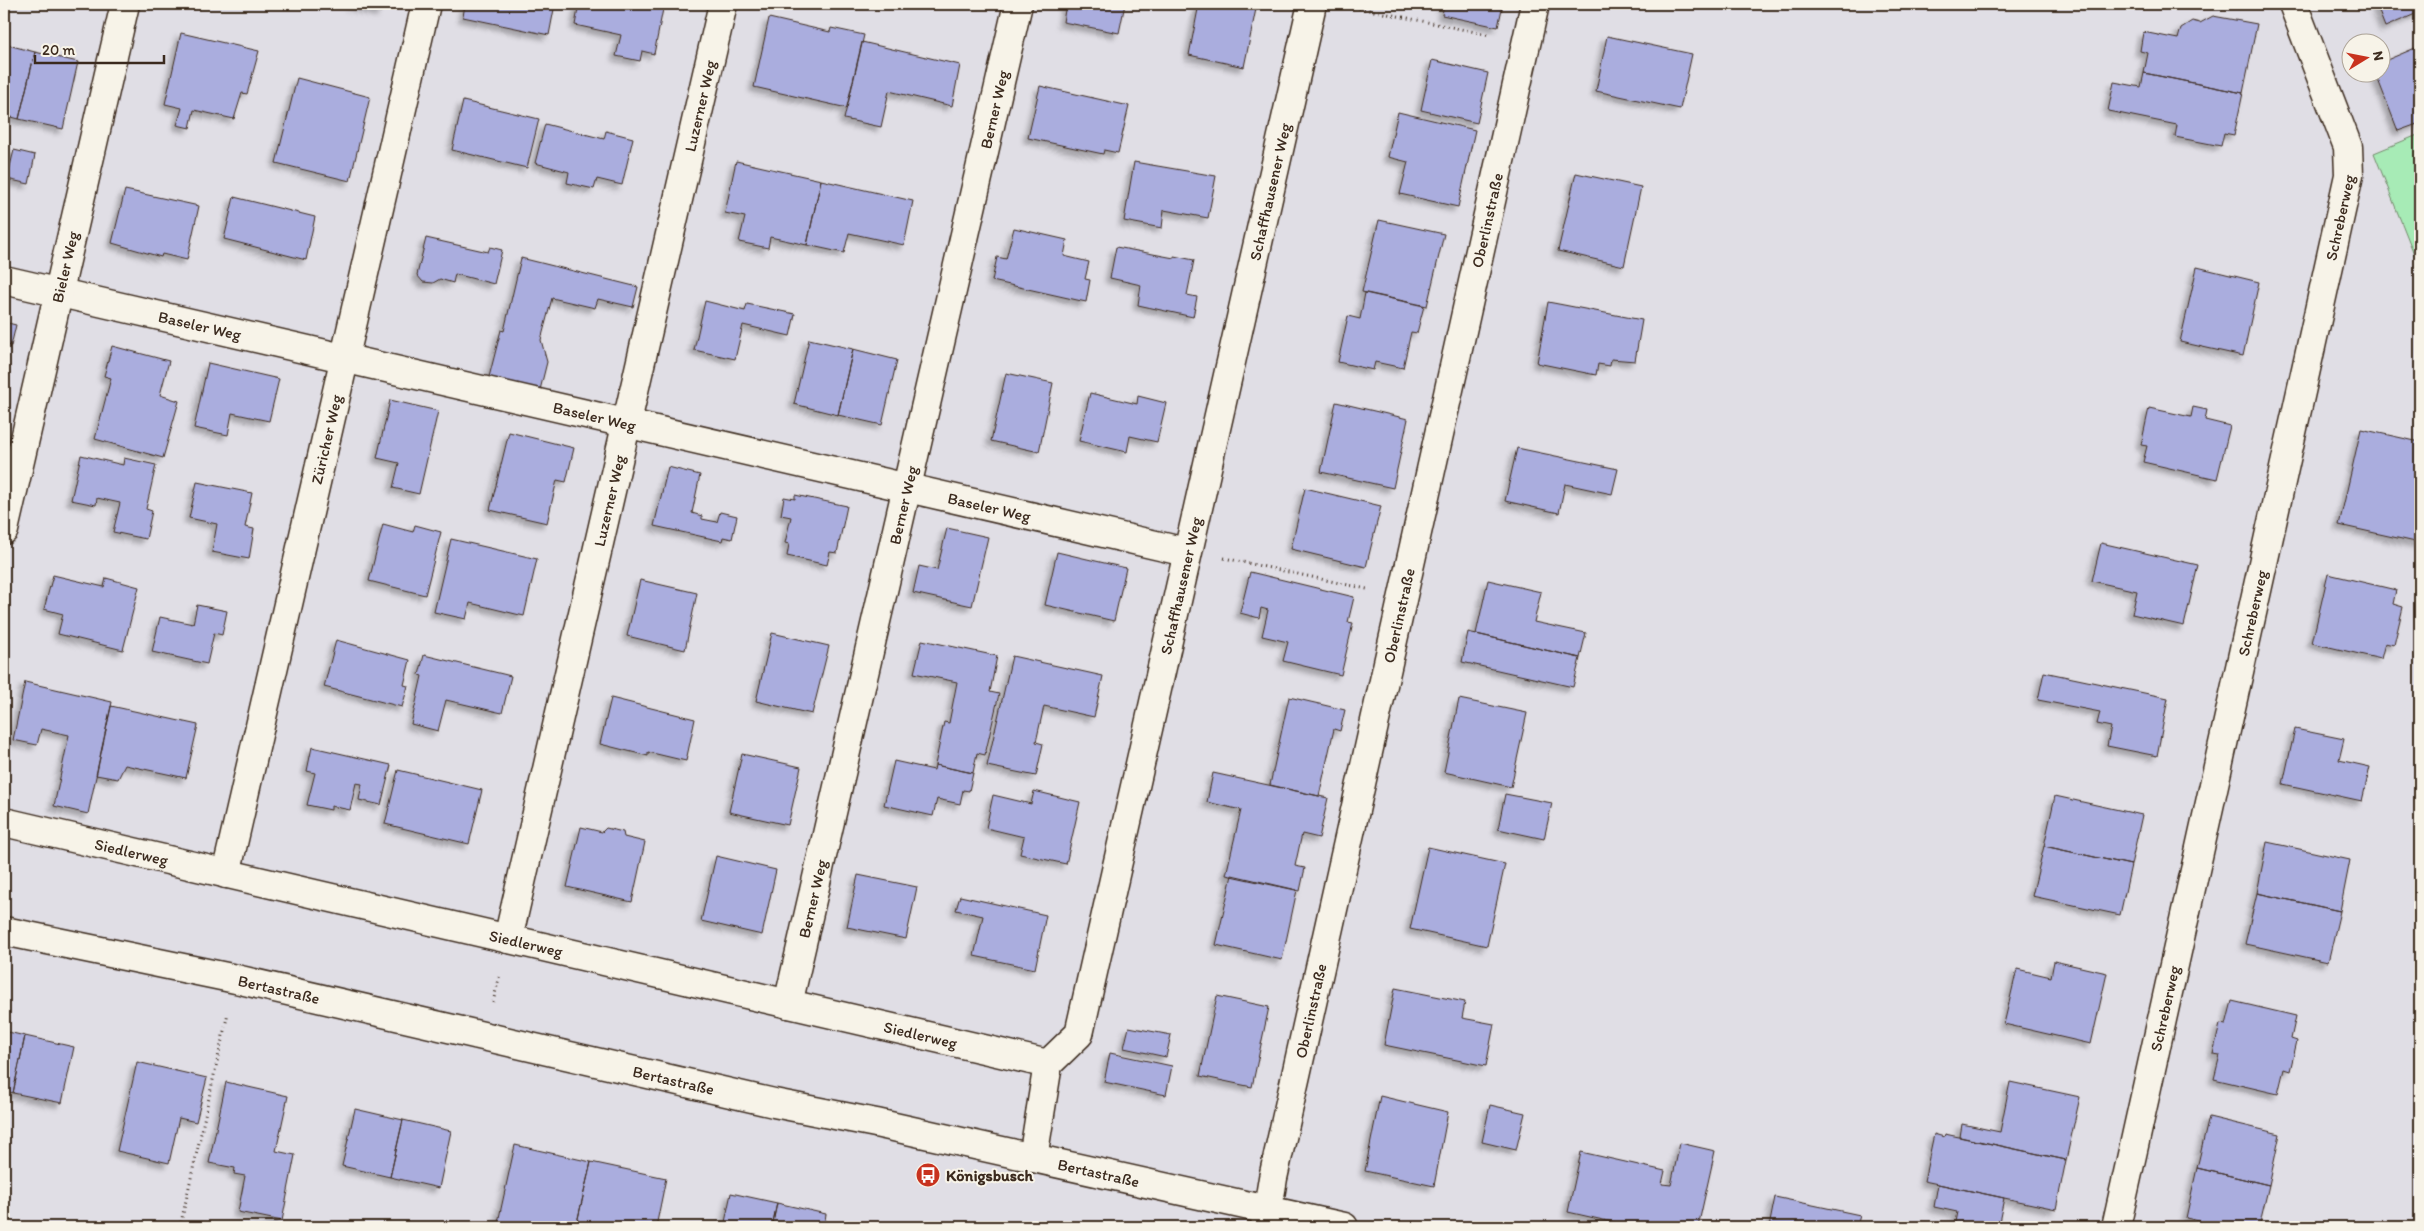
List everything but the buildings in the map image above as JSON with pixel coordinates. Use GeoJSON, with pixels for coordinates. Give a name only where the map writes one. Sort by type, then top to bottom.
{"type":"FeatureCollection","features":[{"type":"Feature","properties":{"kind":"street","name":"Bieler Weg"},"geometry":{"type":"LineString","coordinates":[[4,530],[124,4]]}},
{"type":"Feature","properties":{"kind":"street","name":"Züricher Weg"},"geometry":{"type":"LineString","coordinates":[[226,874],[426,4]]}},
{"type":"Feature","properties":{"kind":"street","name":"Luzerner Weg"},"geometry":{"type":"LineString","coordinates":[[508,939],[723,4]]}},
{"type":"Feature","properties":{"kind":"street","name":"Berner Weg"},"geometry":{"type":"LineString","coordinates":[[788,1004],[1018,4]]}},
{"type":"Feature","properties":{"kind":"street","name":"Schaffhausener Weg"},"geometry":{"type":"LineString","coordinates":[[1048,1064],[1079,1034],[1186,552],[1312,4]]}},
{"type":"Feature","properties":{"kind":"street","name":"Oberlinstraße"},"geometry":{"type":"LineString","coordinates":[[1266,1219],[1535,4]]}},
{"type":"Feature","properties":{"kind":"street","name":"Schreberweg"},"geometry":{"type":"LineString","coordinates":[[2116,1227],[2349,175],[2348,147],[2293,4]]}},
{"type":"Feature","properties":{"kind":"street","name":"Baseler Weg"},"geometry":{"type":"LineString","coordinates":[[4,280],[906,490],[1186,552]]}},
{"type":"Feature","properties":{"kind":"street","name":"Siedlerweg"},"geometry":{"type":"LineString","coordinates":[[4,822],[1048,1064]]}},
{"type":"Feature","properties":{"kind":"street","name":"Bertastraße"},"geometry":{"type":"LineString","coordinates":[[4,930],[236,979],[774,1103],[876,1123],[1033,1158],[1266,1219],[1344,1227]]}},
{"type":"Feature","properties":{"kind":"street"},"geometry":{"type":"LineString","coordinates":[[1033,1158],[1048,1064]]}},
{"type":"Feature","properties":{"kind":"path"},"geometry":{"type":"LineString","coordinates":[[1339,4],[1526,43]]}},
{"type":"Feature","properties":{"kind":"path"},"geometry":{"type":"LineString","coordinates":[[1186,552],[1236,560],[1403,597]]}},
{"type":"Feature","properties":{"kind":"path"},"geometry":{"type":"LineString","coordinates":[[180,1227],[236,979]]}},
{"type":"Feature","properties":{"kind":"green space"},"geometry":{"type":"Polygon","coordinates":[[[2420,134],[2420,269],[2374,153],[2420,134]]]}},
{"type":"Feature","properties":{"kind":"place","name":"Königsbusch"},"geometry":{"type":"Point","coordinates":[928,1175]}}]}
